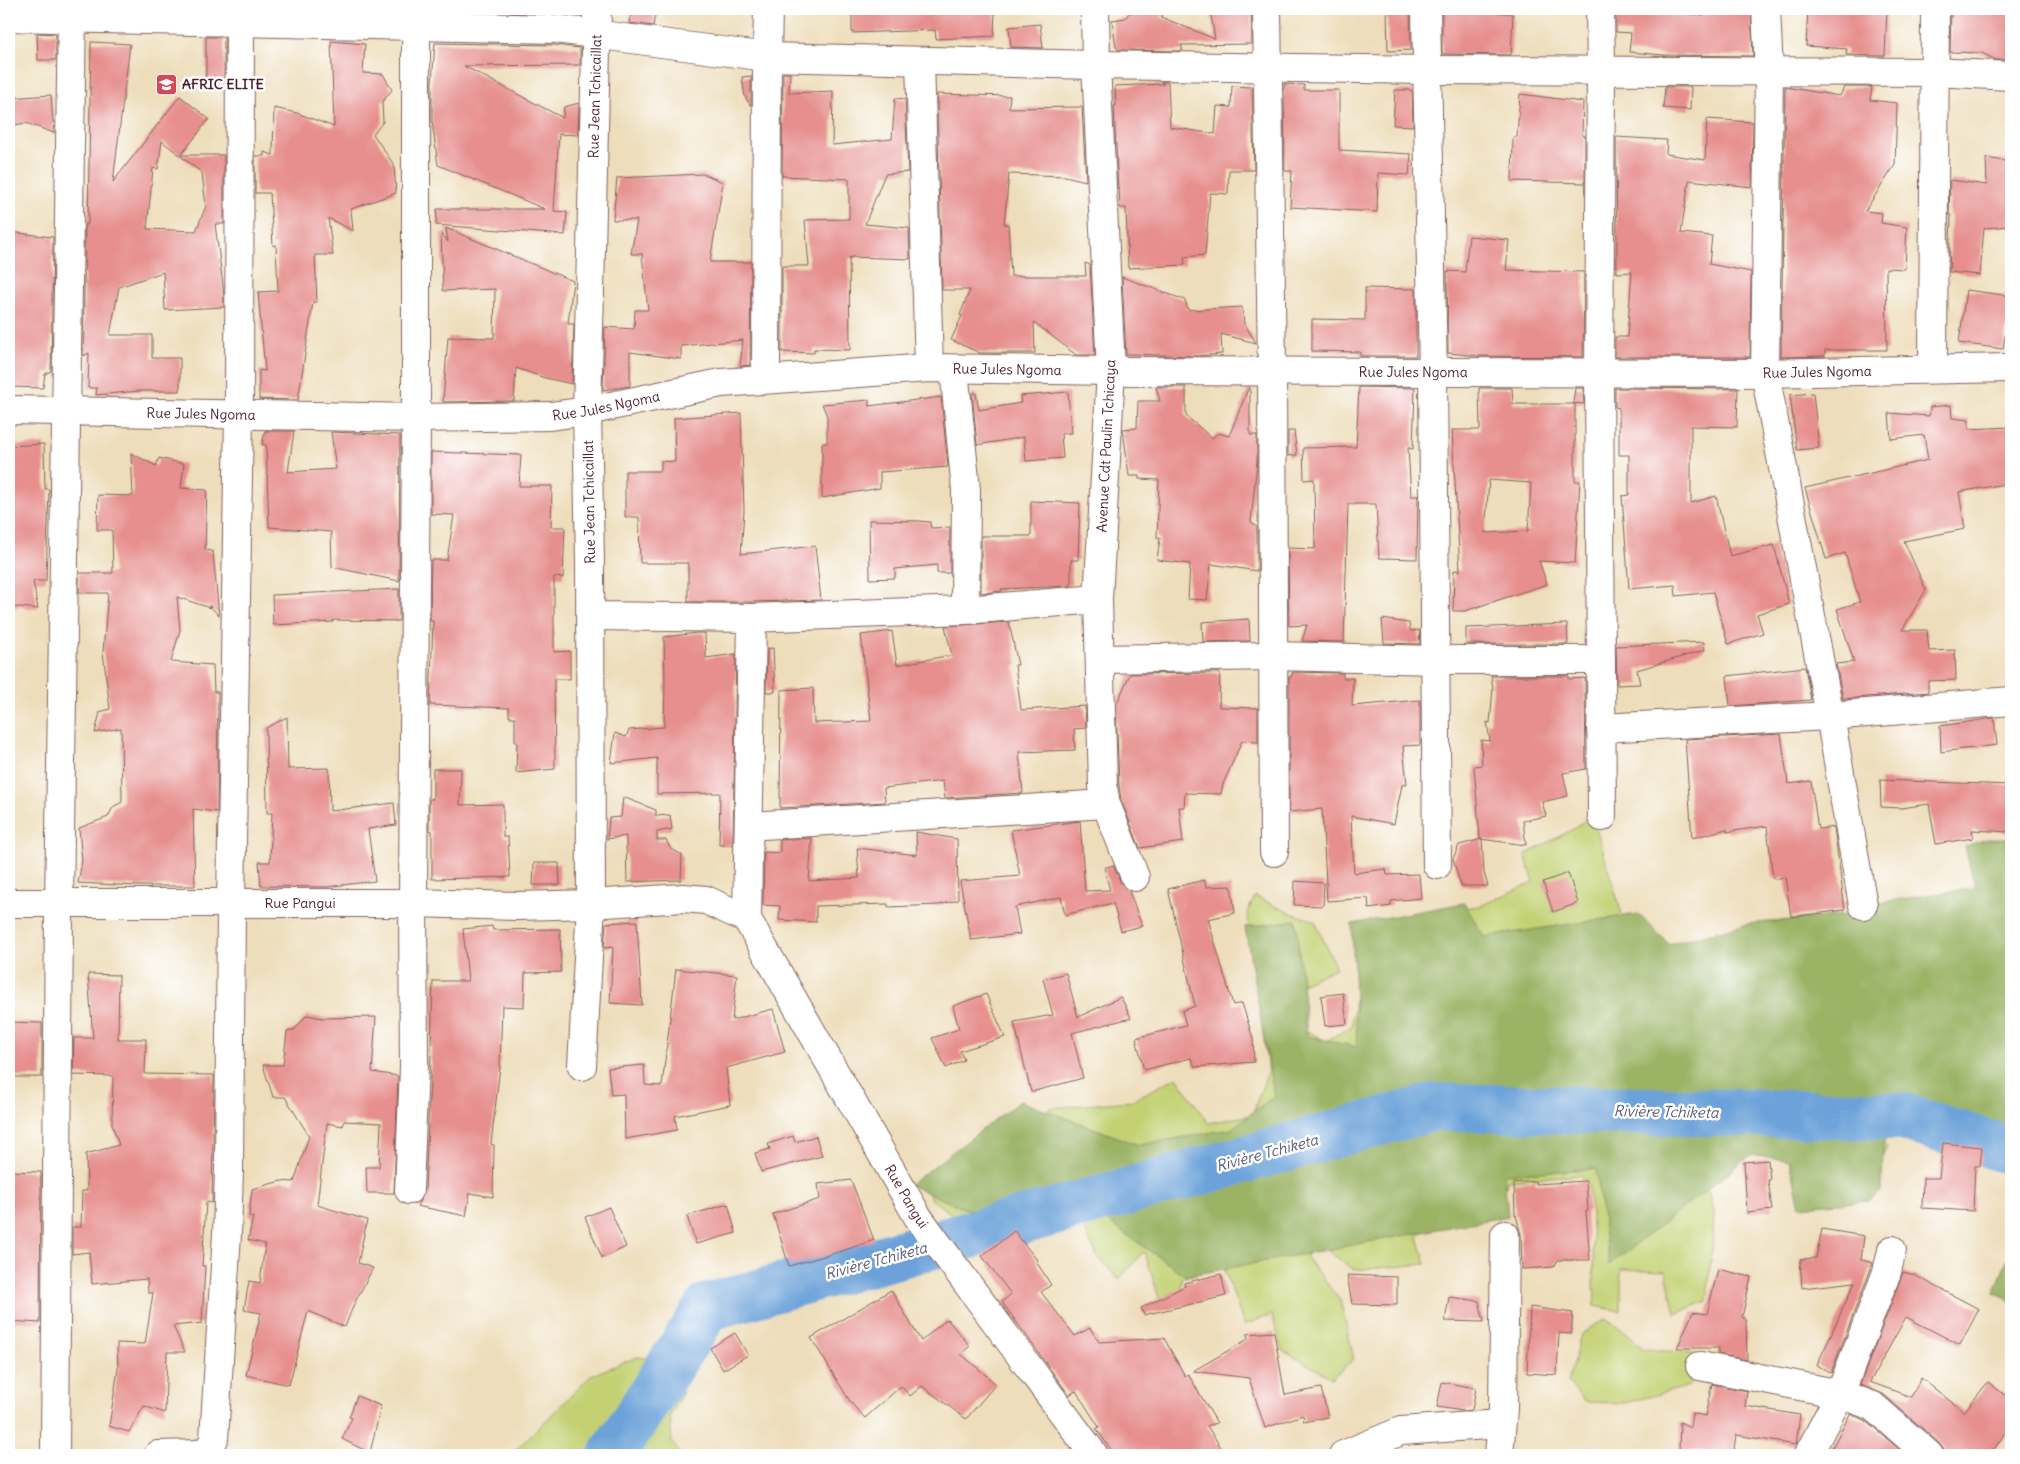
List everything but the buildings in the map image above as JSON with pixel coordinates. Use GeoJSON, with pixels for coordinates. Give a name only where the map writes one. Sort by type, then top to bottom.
{"type":"FeatureCollection","features":[{"type":"Feature","properties":{"kind":"street"},"geometry":{"type":"LineString","coordinates":[[766,379],[768,9]]}},
{"type":"Feature","properties":{"kind":"street","name":"Avenue Cdt Paulin Tchicaya"},"geometry":{"type":"LineString","coordinates":[[1095,9],[1111,371],[1098,599],[1103,787],[1106,804],[1135,877]]}},
{"type":"Feature","properties":{"kind":"street"},"geometry":{"type":"LineString","coordinates":[[1267,9],[1266,67],[1272,370],[1274,852]]}},
{"type":"Feature","properties":{"kind":"street"},"geometry":{"type":"LineString","coordinates":[[1426,9],[1433,373],[1437,865]]}},
{"type":"Feature","properties":{"kind":"street"},"geometry":{"type":"LineString","coordinates":[[1600,9],[1599,373],[1602,818]]}},
{"type":"Feature","properties":{"kind":"street"},"geometry":{"type":"LineString","coordinates":[[1766,9],[1769,72],[1765,374],[1830,716],[1863,905]]}},
{"type":"Feature","properties":{"kind":"street"},"geometry":{"type":"LineString","coordinates":[[1933,369],[1934,9]]}},
{"type":"Feature","properties":{"kind":"street"},"geometry":{"type":"LineString","coordinates":[[9,18],[72,14],[416,18],[556,30],[597,22],[767,57],[1096,65],[1426,70],[1934,72],[2011,76]]}},
{"type":"Feature","properties":{"kind":"street"},"geometry":{"type":"LineString","coordinates":[[55,1455],[59,904],[72,14]]}},
{"type":"Feature","properties":{"kind":"street"},"geometry":{"type":"LineString","coordinates":[[158,1455],[198,1454],[209,1449],[214,1439],[227,1234],[239,413],[240,16]]}},
{"type":"Feature","properties":{"kind":"street"},"geometry":{"type":"LineString","coordinates":[[408,1190],[414,1067],[416,18]]}},
{"type":"Feature","properties":{"kind":"street","name":"Rue Jean Tchicaillat"},"geometry":{"type":"LineString","coordinates":[[582,1066],[591,904],[591,616],[587,411],[597,22]]}},
{"type":"Feature","properties":{"kind":"street"},"geometry":{"type":"LineString","coordinates":[[920,61],[941,369],[966,490],[965,610]]}},
{"type":"Feature","properties":{"kind":"street","name":"Rue Jules Ngoma"},"geometry":{"type":"LineString","coordinates":[[9,410],[239,413],[416,418],[550,416],[587,411],[721,383],[941,369],[1765,374],[2011,368]]}},
{"type":"Feature","properties":{"kind":"street"},"geometry":{"type":"LineString","coordinates":[[591,616],[752,618],[965,610],[1098,599]]}},
{"type":"Feature","properties":{"kind":"street"},"geometry":{"type":"LineString","coordinates":[[747,919],[752,618]]}},
{"type":"Feature","properties":{"kind":"street"},"geometry":{"type":"LineString","coordinates":[[1100,659],[1273,656],[1436,660],[1601,660]]}},
{"type":"Feature","properties":{"kind":"street"},"geometry":{"type":"LineString","coordinates":[[1601,728],[1830,716],[2011,701]]}},
{"type":"Feature","properties":{"kind":"street"},"geometry":{"type":"LineString","coordinates":[[749,826],[1106,804]]}},
{"type":"Feature","properties":{"kind":"street","name":"Rue Pangui"},"geometry":{"type":"LineString","coordinates":[[9,903],[231,904],[413,902],[517,906],[591,904],[683,898],[706,900],[747,919],[918,1217],[1094,1455]]}},
{"type":"Feature","properties":{"kind":"street"},"geometry":{"type":"LineString","coordinates":[[1344,1455],[1401,1431],[1503,1446],[1506,1235]]}},
{"type":"Feature","properties":{"kind":"street"},"geometry":{"type":"LineString","coordinates":[[1808,1455],[1840,1394],[1887,1272],[1892,1250]]}},
{"type":"Feature","properties":{"kind":"street"},"geometry":{"type":"LineString","coordinates":[[1700,1366],[1840,1394],[1873,1406],[1929,1455]]}},
{"type":"Feature","properties":{"kind":"green space"},"geometry":{"type":"Polygon","coordinates":[[[1585,820],[1597,831],[1643,985],[1867,1127],[1887,1147],[1865,1194],[1775,1145],[1699,1164],[1714,1210],[1707,1301],[1675,1314],[1666,1271],[1621,1269],[1621,1311],[1595,1306],[1588,1184],[1580,1175],[1507,1180],[1504,1198],[1429,1216],[1418,1237],[1426,1264],[1354,1270],[1321,1246],[1305,1256],[1340,1300],[1354,1359],[1332,1378],[1282,1350],[1272,1315],[1244,1325],[1222,1263],[1182,1278],[1181,1301],[1160,1301],[1145,1253],[1142,1253],[1119,1280],[1097,1256],[1075,1209],[961,1221],[931,1199],[920,1178],[1051,1108],[1131,1101],[1177,1077],[1208,1123],[1252,1115],[1268,1071],[1247,913],[1255,896],[1288,912],[1315,921],[1336,968],[1298,986],[1290,1022],[1326,1041],[1352,1026],[1358,971],[1415,914],[1480,906],[1534,882],[1525,855],[1575,828],[1585,820]]]}},
{"type":"Feature","properties":{"kind":"green space"},"geometry":{"type":"Polygon","coordinates":[[[1987,839],[2011,839],[2011,1131],[1906,1107],[1883,1144],[1882,1191],[1869,1201],[1800,1206],[1790,1161],[1752,1154],[1609,1265],[1596,1169],[1504,1174],[1508,1216],[1186,1276],[1094,1212],[968,1210],[909,1185],[1020,1101],[1139,1145],[1231,1129],[1274,1096],[1245,927],[1296,920],[1307,1036],[1357,1047],[1352,924],[1464,903],[1484,937],[1638,914],[1669,944],[1746,924],[1848,915],[1888,901],[1975,888],[1965,846],[1987,839]]]}},
{"type":"Feature","properties":{"kind":"green space"},"geometry":{"type":"Polygon","coordinates":[[[2011,1251],[2011,1301],[1994,1293],[2011,1251]]]}},
{"type":"Feature","properties":{"kind":"green space"},"geometry":{"type":"Polygon","coordinates":[[[1605,1319],[1630,1335],[1642,1349],[1697,1353],[1703,1370],[1689,1386],[1626,1403],[1585,1402],[1568,1382],[1581,1334],[1605,1319]]]}},
{"type":"Feature","properties":{"kind":"green space"},"geometry":{"type":"Polygon","coordinates":[[[637,1357],[654,1359],[614,1429],[592,1455],[511,1455],[592,1375],[637,1357]]]}},
{"type":"Feature","properties":{"kind":"green space"},"geometry":{"type":"Polygon","coordinates":[[[683,1392],[670,1415],[672,1442],[681,1455],[628,1455],[662,1407],[683,1392]]]}},
{"type":"Feature","properties":{"kind":"waterway","name":"Rivière Tchiketa"},"geometry":{"type":"LineString","coordinates":[[612,1455],[708,1307],[1434,1107],[1900,1116],[2011,1151]]}},
{"type":"Feature","properties":{"kind":"place","name":"AFRIC ELITE"},"geometry":{"type":"Point","coordinates":[166,84]}}]}
